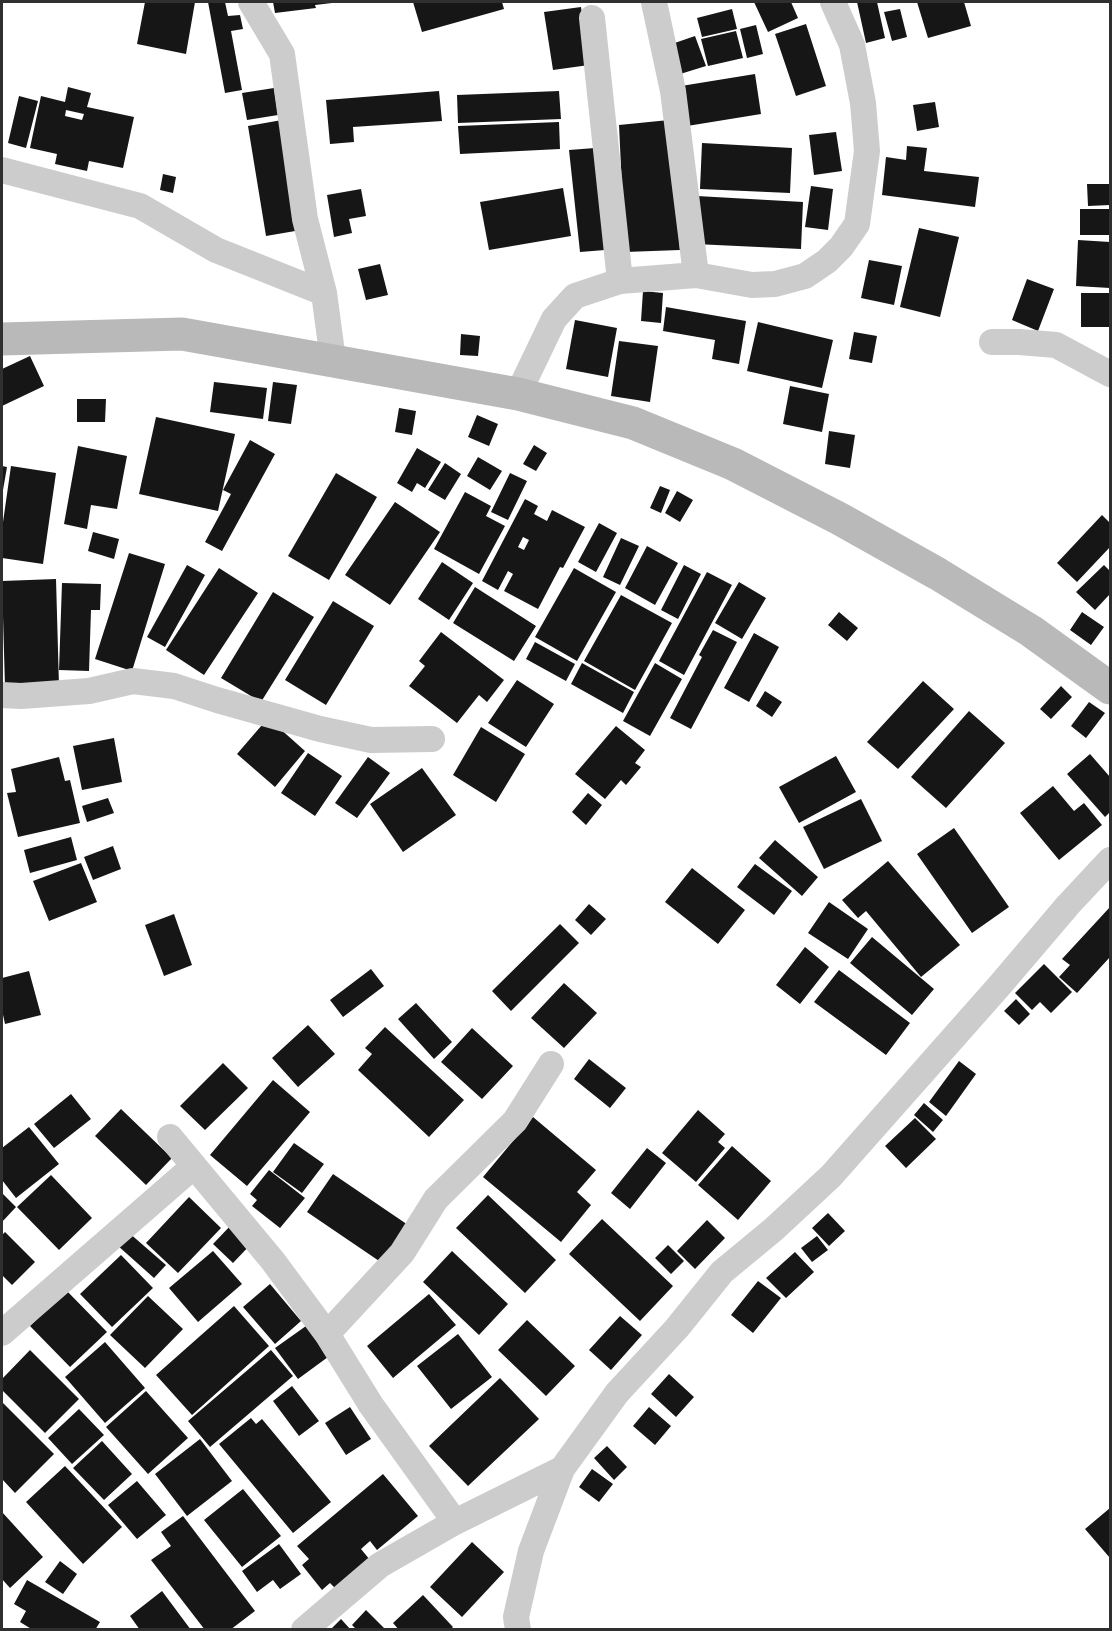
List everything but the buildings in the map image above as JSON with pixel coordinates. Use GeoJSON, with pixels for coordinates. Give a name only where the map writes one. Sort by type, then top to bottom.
{"type":"FeatureCollection","features":[{"type":"Feature","properties":{"kind":"main road"},"geometry":{"type":"LineString","coordinates":[[2,339],[182,334],[518,394],[633,423],[734,464],[840,519],[938,574],[1108,682]]}},
{"type":"Feature","properties":{"kind":"street"},"geometry":{"type":"LineString","coordinates":[[251,2],[282,54],[305,219],[324,293],[333,360]]}},
{"type":"Feature","properties":{"kind":"street"},"geometry":{"type":"LineString","coordinates":[[654,2],[673,91],[696,275]]}},
{"type":"Feature","properties":{"kind":"street"},"geometry":{"type":"LineString","coordinates":[[518,394],[554,319],[575,296],[620,281],[696,275],[752,285],[775,284],[805,276],[841,248],[857,224],[867,151],[863,103],[852,45],[833,2]]}},
{"type":"Feature","properties":{"kind":"street"},"geometry":{"type":"LineString","coordinates":[[592,18],[620,281]]}},
{"type":"Feature","properties":{"kind":"street"},"geometry":{"type":"LineString","coordinates":[[2,170],[140,206],[216,250],[324,293]]}},
{"type":"Feature","properties":{"kind":"street"},"geometry":{"type":"LineString","coordinates":[[992,342],[1056,345],[1110,374]]}},
{"type":"Feature","properties":{"kind":"street"},"geometry":{"type":"LineString","coordinates":[[2,695],[21,696],[89,691],[133,681],[174,686],[320,729],[371,740],[432,740]]}},
{"type":"Feature","properties":{"kind":"street"},"geometry":{"type":"LineString","coordinates":[[518,1629],[516,1617],[531,1551],[562,1469],[617,1393],[677,1328],[722,1272],[774,1229],[831,1176],[1110,860]]}},
{"type":"Feature","properties":{"kind":"street"},"geometry":{"type":"LineString","coordinates":[[327,1334],[402,1253],[436,1199],[515,1121],[551,1064]]}},
{"type":"Feature","properties":{"kind":"street"},"geometry":{"type":"LineString","coordinates":[[170,1137],[273,1261],[327,1334],[371,1405],[455,1522]]}},
{"type":"Feature","properties":{"kind":"street"},"geometry":{"type":"LineString","coordinates":[[2,1333],[194,1166]]}},
{"type":"Feature","properties":{"kind":"street"},"geometry":{"type":"LineString","coordinates":[[304,1629],[380,1565],[455,1522],[488,1517],[562,1469]]}}]}
